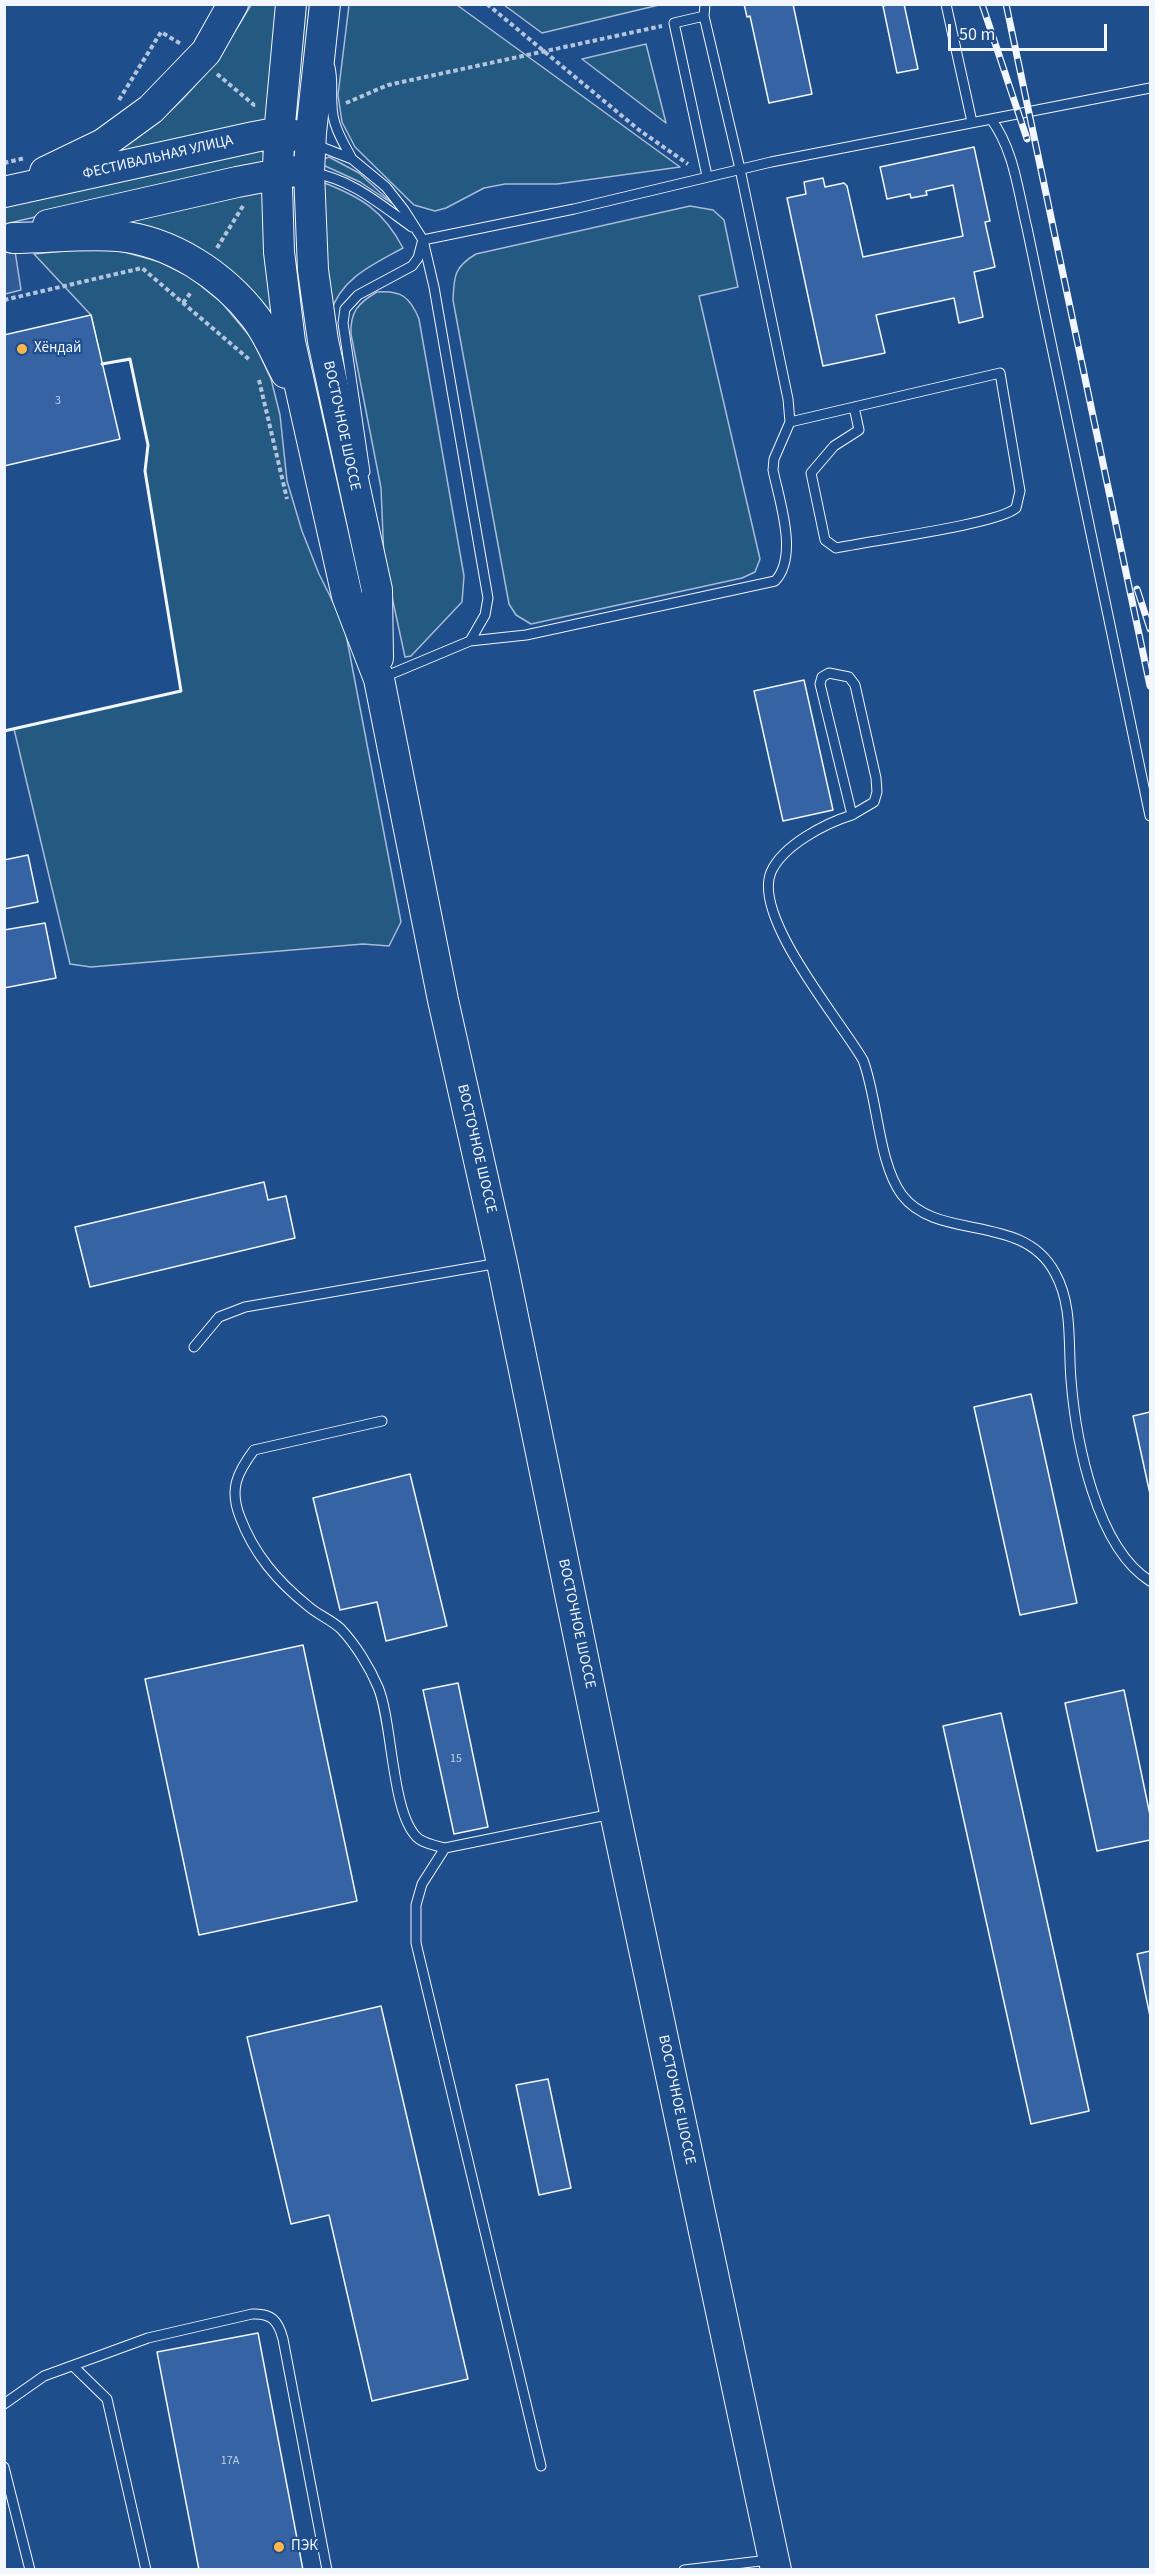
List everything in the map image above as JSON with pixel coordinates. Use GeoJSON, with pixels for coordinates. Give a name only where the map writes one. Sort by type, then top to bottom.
{"type":"FeatureCollection","features":[{"type":"Feature","properties":{"kind":"main road"},"geometry":{"type":"LineString","coordinates":[[4,190],[103,144],[152,109],[199,59],[233,4]]}},
{"type":"Feature","properties":{"kind":"main road"},"geometry":{"type":"LineString","coordinates":[[291,4],[277,173],[279,252],[290,342],[308,421]]}},
{"type":"Feature","properties":{"kind":"main road","name":"ВОСТОЧНОЕ ШОССЕ"},"geometry":{"type":"LineString","coordinates":[[325,4],[309,172],[313,270],[323,341],[377,590],[379,679]]}},
{"type":"Feature","properties":{"kind":"main road"},"geometry":{"type":"LineString","coordinates":[[281,118],[297,136],[311,143]]}},
{"type":"Feature","properties":{"kind":"main road","name":"ФЕСТИВАЛЬНАЯ УЛИЦА"},"geometry":{"type":"LineString","coordinates":[[4,190],[281,118]]}},
{"type":"Feature","properties":{"kind":"main road"},"geometry":{"type":"LineString","coordinates":[[9,239],[49,225],[277,173],[309,172]]}},
{"type":"Feature","properties":{"kind":"main road"},"geometry":{"type":"LineString","coordinates":[[9,239],[117,236],[146,241],[186,257],[216,277],[256,318],[269,339],[308,421]]}},
{"type":"Feature","properties":{"kind":"main road","name":"ВОСТОЧНОЕ ШОССЕ"},"geometry":{"type":"LineString","coordinates":[[308,421],[347,596],[379,679],[443,1000],[502,1263],[615,1813],[775,2565]]}},
{"type":"Feature","properties":{"kind":"lane"},"geometry":{"type":"LineString","coordinates":[[379,679],[470,640],[526,635],[775,581],[783,573],[787,559],[787,539],[773,470],[774,459],[790,422],[788,399],[740,169],[704,16],[705,4]]}},
{"type":"Feature","properties":{"kind":"lane"},"geometry":{"type":"LineString","coordinates":[[946,4],[972,122]]}},
{"type":"Feature","properties":{"kind":"lane"},"geometry":{"type":"LineString","coordinates":[[704,16],[674,23],[706,176]]}},
{"type":"Feature","properties":{"kind":"lane"},"geometry":{"type":"LineString","coordinates":[[321,42],[333,80],[332,105],[340,137],[352,159]]}},
{"type":"Feature","properties":{"kind":"lane"},"geometry":{"type":"LineString","coordinates":[[423,240],[574,209],[706,176],[1150,88]]}},
{"type":"Feature","properties":{"kind":"lane"},"geometry":{"type":"LineString","coordinates":[[991,119],[1001,133],[1010,155],[1027,228],[1150,816]]}},
{"type":"Feature","properties":{"kind":"lane"},"geometry":{"type":"LineString","coordinates":[[311,143],[352,159],[386,187],[423,240],[434,287],[488,598],[485,615],[470,640]]}},
{"type":"Feature","properties":{"kind":"lane"},"geometry":{"type":"LineString","coordinates":[[309,172],[338,179],[357,189],[413,227]]}},
{"type":"Feature","properties":{"kind":"lane"},"geometry":{"type":"LineString","coordinates":[[369,554],[364,453],[343,323],[345,309],[358,295],[412,266],[418,258],[423,240]]}},
{"type":"Feature","properties":{"kind":"lane"},"geometry":{"type":"LineString","coordinates":[[790,422],[854,407],[1000,373],[1020,491],[1016,508],[1005,515],[974,522],[836,548],[830,545],[825,540],[811,473],[834,446],[859,430],[854,407]]}},
{"type":"Feature","properties":{"kind":"lane"},"geometry":{"type":"LineString","coordinates":[[852,815],[820,684],[822,677],[829,673],[849,677],[855,685],[876,778],[877,792],[874,802],[852,815],[836,820],[800,841],[784,855],[771,872],[773,911],[783,939],[863,1060],[869,1076],[891,1178],[902,1194],[914,1208],[937,1218],[1002,1233],[1028,1243],[1055,1272],[1064,1298],[1069,1332],[1071,1380],[1078,1430],[1097,1505],[1109,1534],[1122,1556],[1136,1572],[1150,1581]]}},
{"type":"Feature","properties":{"kind":"lane"},"geometry":{"type":"LineString","coordinates":[[194,1347],[219,1317],[245,1307],[502,1263]]}},
{"type":"Feature","properties":{"kind":"lane"},"geometry":{"type":"LineString","coordinates":[[382,1422],[254,1450],[242,1466],[234,1487],[239,1515],[255,1549],[269,1569],[309,1607],[341,1629],[362,1657],[381,1696],[401,1804],[408,1825],[419,1839],[445,1848],[615,1813]]}},
{"type":"Feature","properties":{"kind":"lane"},"geometry":{"type":"LineString","coordinates":[[445,1848],[422,1884],[416,1905],[416,1943],[541,2466]]}},
{"type":"Feature","properties":{"kind":"lane"},"geometry":{"type":"LineString","coordinates":[[4,2404],[44,2376],[148,2338],[252,2314],[264,2313],[274,2318],[280,2326],[283,2339],[327,2570]]}},
{"type":"Feature","properties":{"kind":"lane"},"geometry":{"type":"LineString","coordinates":[[72,2366],[107,2399],[146,2570]]}},
{"type":"Feature","properties":{"kind":"lane"},"geometry":{"type":"LineString","coordinates":[[4,2467],[30,2570]]}},
{"type":"Feature","properties":{"kind":"lane"},"geometry":{"type":"LineString","coordinates":[[684,2570],[775,2565]]}},
{"type":"Feature","properties":{"kind":"path"},"geometry":{"type":"LineString","coordinates":[[487,4],[639,130],[706,176]]}},
{"type":"Feature","properties":{"kind":"path"},"geometry":{"type":"LineString","coordinates":[[332,105],[345,104],[387,85],[545,53],[674,23]]}},
{"type":"Feature","properties":{"kind":"path"},"geometry":{"type":"LineString","coordinates":[[116,104],[161,32],[199,59],[254,105],[281,118]]}},
{"type":"Feature","properties":{"kind":"path"},"geometry":{"type":"LineString","coordinates":[[4,163],[26,158]]}},
{"type":"Feature","properties":{"kind":"path"},"geometry":{"type":"LineString","coordinates":[[4,300],[142,268],[256,366]]}},
{"type":"Feature","properties":{"kind":"path"},"geometry":{"type":"LineString","coordinates":[[259,377],[286,499]]}},
{"type":"Feature","properties":{"kind":"shaded area"},"geometry":{"type":"Polygon","coordinates":[[[251,5],[280,5],[267,120],[104,157],[155,124],[184,98],[220,54],[251,5]]]}},
{"type":"Feature","properties":{"kind":"shaded area"},"geometry":{"type":"Polygon","coordinates":[[[304,5],[314,5],[299,113],[296,115],[304,5]]]}},
{"type":"Feature","properties":{"kind":"shaded area"},"geometry":{"type":"Polygon","coordinates":[[[349,5],[457,5],[680,167],[557,184],[505,184],[484,188],[446,208],[435,211],[414,205],[355,147],[342,122],[338,95],[349,5]]]}},
{"type":"Feature","properties":{"kind":"shaded area"},"geometry":{"type":"Polygon","coordinates":[[[504,5],[659,5],[542,33],[504,5]]]}},
{"type":"Feature","properties":{"kind":"shaded area"},"geometry":{"type":"Polygon","coordinates":[[[646,44],[666,123],[582,59],[646,44]]]}},
{"type":"Feature","properties":{"kind":"shaded area"},"geometry":{"type":"Polygon","coordinates":[[[260,149],[265,160],[259,165],[5,224],[4,203],[260,149]]]}},
{"type":"Feature","properties":{"kind":"shaded area"},"geometry":{"type":"Polygon","coordinates":[[[329,157],[359,173],[393,204],[360,182],[323,165],[324,159],[329,157]]]}},
{"type":"Feature","properties":{"kind":"shaded area"},"geometry":{"type":"Polygon","coordinates":[[[322,182],[370,206],[387,224],[403,248],[370,266],[351,281],[342,290],[331,312],[325,252],[322,182]]]}},
{"type":"Feature","properties":{"kind":"shaded area"},"geometry":{"type":"Polygon","coordinates":[[[264,190],[274,321],[121,221],[264,190]]]}},
{"type":"Feature","properties":{"kind":"shaded area"},"geometry":{"type":"Polygon","coordinates":[[[690,206],[713,210],[724,220],[738,287],[699,296],[760,559],[755,572],[742,578],[531,624],[516,615],[509,604],[453,300],[457,273],[463,263],[476,254],[690,206]]]}},
{"type":"Feature","properties":{"kind":"shaded area"},"geometry":{"type":"Polygon","coordinates":[[[74,250],[117,250],[160,262],[190,277],[222,303],[253,340],[271,379],[280,415],[287,481],[302,531],[319,574],[344,624],[401,922],[389,946],[363,944],[91,967],[70,964],[14,729],[181,691],[145,471],[148,445],[130,360],[102,364],[91,315],[34,254],[74,250]]]}},
{"type":"Feature","properties":{"kind":"shaded area"},"geometry":{"type":"Polygon","coordinates":[[[15,251],[21,290],[5,294],[4,253],[15,251]]]}},
{"type":"Feature","properties":{"kind":"shaded area"},"geometry":{"type":"Polygon","coordinates":[[[377,292],[392,292],[404,296],[419,319],[464,576],[462,602],[411,656],[405,657],[384,560],[381,488],[351,334],[356,309],[377,292]]]}},
{"type":"Feature","properties":{"kind":"building"},"geometry":{"type":"Polygon","coordinates":[[[744,4],[793,4],[812,94],[769,103],[750,16],[747,17],[744,4]]]}},
{"type":"Feature","properties":{"kind":"building"},"geometry":{"type":"Polygon","coordinates":[[[904,4],[918,69],[897,73],[883,6],[904,4]]]}},
{"type":"Feature","properties":{"kind":"building"},"geometry":{"type":"Polygon","coordinates":[[[974,147],[990,221],[985,222],[995,267],[974,272],[983,317],[959,323],[954,298],[876,315],[885,353],[823,366],[787,198],[806,194],[804,182],[823,178],[825,187],[844,183],[847,186],[863,257],[963,236],[953,185],[926,191],[927,195],[911,198],[910,194],[887,199],[880,167],[974,147]]]}},
{"type":"Feature","properties":{"kind":"building"},"geometry":{"type":"Polygon","coordinates":[[[91,315],[120,439],[4,466],[4,335],[91,315]]]}},
{"type":"Feature","properties":{"kind":"building"},"geometry":{"type":"Polygon","coordinates":[[[804,680],[833,810],[783,821],[754,691],[804,680]]]}},
{"type":"Feature","properties":{"kind":"building"},"geometry":{"type":"Polygon","coordinates":[[[28,855],[38,902],[4,909],[4,860],[28,855]]]}},
{"type":"Feature","properties":{"kind":"building"},"geometry":{"type":"Polygon","coordinates":[[[45,923],[56,978],[4,988],[4,930],[45,923]]]}},
{"type":"Feature","properties":{"kind":"building"},"geometry":{"type":"Polygon","coordinates":[[[264,1182],[268,1200],[286,1196],[295,1238],[90,1287],[75,1227],[264,1182]]]}},
{"type":"Feature","properties":{"kind":"building"},"geometry":{"type":"Polygon","coordinates":[[[1031,1394],[1077,1603],[1020,1615],[974,1407],[1031,1394]]]}},
{"type":"Feature","properties":{"kind":"building"},"geometry":{"type":"Polygon","coordinates":[[[1150,1412],[1150,1494],[1133,1416],[1150,1412]]]}},
{"type":"Feature","properties":{"kind":"building"},"geometry":{"type":"Polygon","coordinates":[[[410,1474],[447,1626],[386,1641],[377,1602],[340,1610],[313,1498],[410,1474]]]}},
{"type":"Feature","properties":{"kind":"building"},"geometry":{"type":"Polygon","coordinates":[[[303,1645],[357,1901],[199,1935],[145,1679],[303,1645]]]}},
{"type":"Feature","properties":{"kind":"building"},"geometry":{"type":"Polygon","coordinates":[[[458,1683],[488,1827],[454,1834],[423,1690],[458,1683]]]}},
{"type":"Feature","properties":{"kind":"building"},"geometry":{"type":"Polygon","coordinates":[[[1124,1690],[1150,1815],[1150,1840],[1097,1851],[1065,1703],[1124,1690]]]}},
{"type":"Feature","properties":{"kind":"building"},"geometry":{"type":"Polygon","coordinates":[[[1001,1713],[1089,2111],[1031,2124],[943,1726],[1001,1713]]]}},
{"type":"Feature","properties":{"kind":"building"},"geometry":{"type":"Polygon","coordinates":[[[1150,1951],[1150,2016],[1137,1954],[1150,1951]]]}},
{"type":"Feature","properties":{"kind":"building"},"geometry":{"type":"Polygon","coordinates":[[[381,2006],[468,2379],[372,2401],[329,2215],[291,2224],[247,2037],[381,2006]]]}},
{"type":"Feature","properties":{"kind":"building"},"geometry":{"type":"Polygon","coordinates":[[[548,2079],[571,2188],[539,2195],[516,2085],[548,2079]]]}},
{"type":"Feature","properties":{"kind":"building"},"geometry":{"type":"Polygon","coordinates":[[[258,2333],[303,2570],[199,2570],[157,2352],[258,2333]]]}},
{"type":"Feature","properties":{"kind":"railway"},"geometry":{"type":"LineString","coordinates":[[982,4],[1027,139]]}},
{"type":"Feature","properties":{"kind":"railway"},"geometry":{"type":"LineString","coordinates":[[1006,4],[1150,686]]}},
{"type":"Feature","properties":{"kind":"railway"},"geometry":{"type":"LineString","coordinates":[[1137,589],[1150,629]]}},
{"type":"Feature","properties":{"kind":"wall"},"geometry":{"type":"LineString","coordinates":[[4,731],[181,691],[145,471],[148,445],[130,359],[102,364]]}},
{"type":"Feature","properties":{"kind":"place","name":"Хёндай"},"geometry":{"type":"Point","coordinates":[22,349]}},
{"type":"Feature","properties":{"kind":"place","name":"ПЭК"},"geometry":{"type":"Point","coordinates":[279,2547]}}]}
